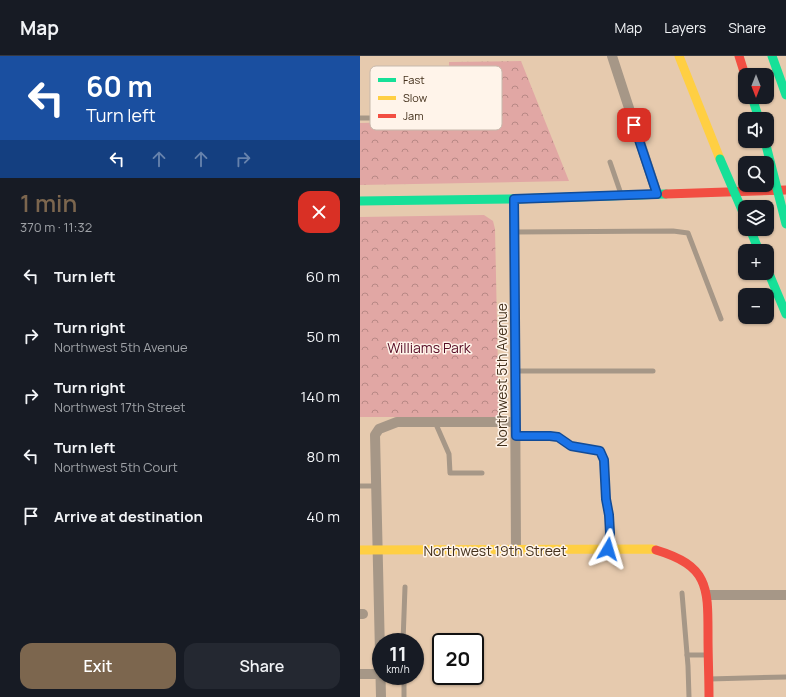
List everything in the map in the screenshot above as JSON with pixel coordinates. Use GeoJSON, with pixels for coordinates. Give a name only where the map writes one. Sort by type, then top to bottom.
{"type":"FeatureCollection","features":[{"type":"Feature","properties":{"kind":"main road"},"geometry":{"type":"LineString","coordinates":[[679,56],[694,97],[738,201]]}},
{"type":"Feature","properties":{"kind":"main road"},"geometry":{"type":"LineString","coordinates":[[739,56],[743,68]]}},
{"type":"Feature","properties":{"kind":"main road"},"geometry":{"type":"LineString","coordinates":[[772,56],[786,96]]}},
{"type":"Feature","properties":{"kind":"main road"},"geometry":{"type":"LineString","coordinates":[[676,73],[694,97]]}},
{"type":"Feature","properties":{"kind":"main road"},"geometry":{"type":"LineString","coordinates":[[767,148],[786,224]]}},
{"type":"Feature","properties":{"kind":"main road"},"geometry":{"type":"LineString","coordinates":[[360,201],[514,199],[786,190]]}},
{"type":"Feature","properties":{"kind":"main road"},"geometry":{"type":"LineString","coordinates":[[772,280],[786,314]]}},
{"type":"Feature","properties":{"kind":"main road","name":"Northwest 19th Street"},"geometry":{"type":"LineString","coordinates":[[360,550],[652,549],[665,552],[676,557],[696,571],[702,578],[707,595],[709,697]]}},
{"type":"Feature","properties":{"kind":"street"},"geometry":{"type":"LineString","coordinates":[[612,56],[657,194]]}},
{"type":"Feature","properties":{"kind":"street","name":"Northwest 5th Avenue"},"geometry":{"type":"LineString","coordinates":[[514,199],[516,550]]}},
{"type":"Feature","properties":{"kind":"street"},"geometry":{"type":"LineString","coordinates":[[379,633],[375,435],[379,429],[397,422],[515,422]]}},
{"type":"Feature","properties":{"kind":"street"},"geometry":{"type":"LineString","coordinates":[[707,595],[786,595]]}},
{"type":"Feature","properties":{"kind":"street"},"geometry":{"type":"LineString","coordinates":[[360,674],[372,674]]}},
{"type":"Feature","properties":{"kind":"street"},"geometry":{"type":"LineString","coordinates":[[380,685],[381,697]]}},
{"type":"Feature","properties":{"kind":"lane"},"geometry":{"type":"LineString","coordinates":[[610,162],[622,195]]}},
{"type":"Feature","properties":{"kind":"lane"},"geometry":{"type":"LineString","coordinates":[[514,232],[673,231],[688,233],[720,319]]}},
{"type":"Feature","properties":{"kind":"lane"},"geometry":{"type":"LineString","coordinates":[[515,371],[653,371]]}},
{"type":"Feature","properties":{"kind":"lane"},"geometry":{"type":"LineString","coordinates":[[436,422],[449,454],[450,473],[482,473]]}},
{"type":"Feature","properties":{"kind":"lane"},"geometry":{"type":"LineString","coordinates":[[516,436],[558,437],[571,446],[600,451],[604,460],[606,499],[609,515],[610,533],[608,549]]}},
{"type":"Feature","properties":{"kind":"lane"},"geometry":{"type":"LineString","coordinates":[[360,486],[376,486]]}},
{"type":"Feature","properties":{"kind":"lane"},"geometry":{"type":"LineString","coordinates":[[403,633],[405,586]]}},
{"type":"Feature","properties":{"kind":"lane"},"geometry":{"type":"LineString","coordinates":[[682,593],[689,697]]}},
{"type":"Feature","properties":{"kind":"lane"},"geometry":{"type":"LineString","coordinates":[[687,655],[708,655]]}},
{"type":"Feature","properties":{"kind":"lane"},"geometry":{"type":"LineString","coordinates":[[709,679],[786,677]]}},
{"type":"Feature","properties":{"kind":"lane"},"geometry":{"type":"LineString","coordinates":[[404,685],[404,697]]}},
{"type":"Feature","properties":{"kind":"green space"},"geometry":{"type":"Polygon","coordinates":[[[521,61],[569,181],[360,185],[360,123],[370,123],[370,130],[502,130],[502,66],[449,66],[449,62],[521,61]]]}},
{"type":"Feature","properties":{"kind":"green space","name":"Williams Park"},"geometry":{"type":"Polygon","coordinates":[[[484,215],[493,221],[495,229],[499,417],[360,417],[360,217],[484,215]]]}},
{"type":"Feature","properties":{"kind":"traffic: fast"},"geometry":{"type":"LineString","coordinates":[[772,56],[786,95]]}},
{"type":"Feature","properties":{"kind":"traffic: fast"},"geometry":{"type":"LineString","coordinates":[[754,104],[757,112]]}},
{"type":"Feature","properties":{"kind":"traffic: fast"},"geometry":{"type":"LineString","coordinates":[[767,148],[786,224]]}},
{"type":"Feature","properties":{"kind":"traffic: fast"},"geometry":{"type":"LineString","coordinates":[[720,159],[738,201]]}},
{"type":"Feature","properties":{"kind":"traffic: fast"},"geometry":{"type":"LineString","coordinates":[[360,201],[514,199],[666,194]]}},
{"type":"Feature","properties":{"kind":"traffic: fast"},"geometry":{"type":"LineString","coordinates":[[753,236],[756,244]]}},
{"type":"Feature","properties":{"kind":"traffic: fast"},"geometry":{"type":"LineString","coordinates":[[772,280],[786,314]]}},
{"type":"Feature","properties":{"kind":"traffic: slow"},"geometry":{"type":"LineString","coordinates":[[679,56],[720,159]]}},
{"type":"Feature","properties":{"kind":"traffic: slow"},"geometry":{"type":"LineString","coordinates":[[360,550],[656,550]]}},
{"type":"Feature","properties":{"kind":"traffic: jam"},"geometry":{"type":"LineString","coordinates":[[739,56],[743,68]]}},
{"type":"Feature","properties":{"kind":"traffic: jam"},"geometry":{"type":"LineString","coordinates":[[666,194],[786,190]]}},
{"type":"Feature","properties":{"kind":"traffic: jam"},"geometry":{"type":"LineString","coordinates":[[656,550],[673,556],[686,563],[696,571],[706,591],[708,619],[709,697]]}},
{"type":"Feature","properties":{"kind":"route"},"geometry":{"type":"LineString","coordinates":[[608,549],[610,533],[609,515],[606,499],[604,460],[600,451],[571,446],[558,437],[516,436],[514,199],[657,194],[634,125]]}}]}
